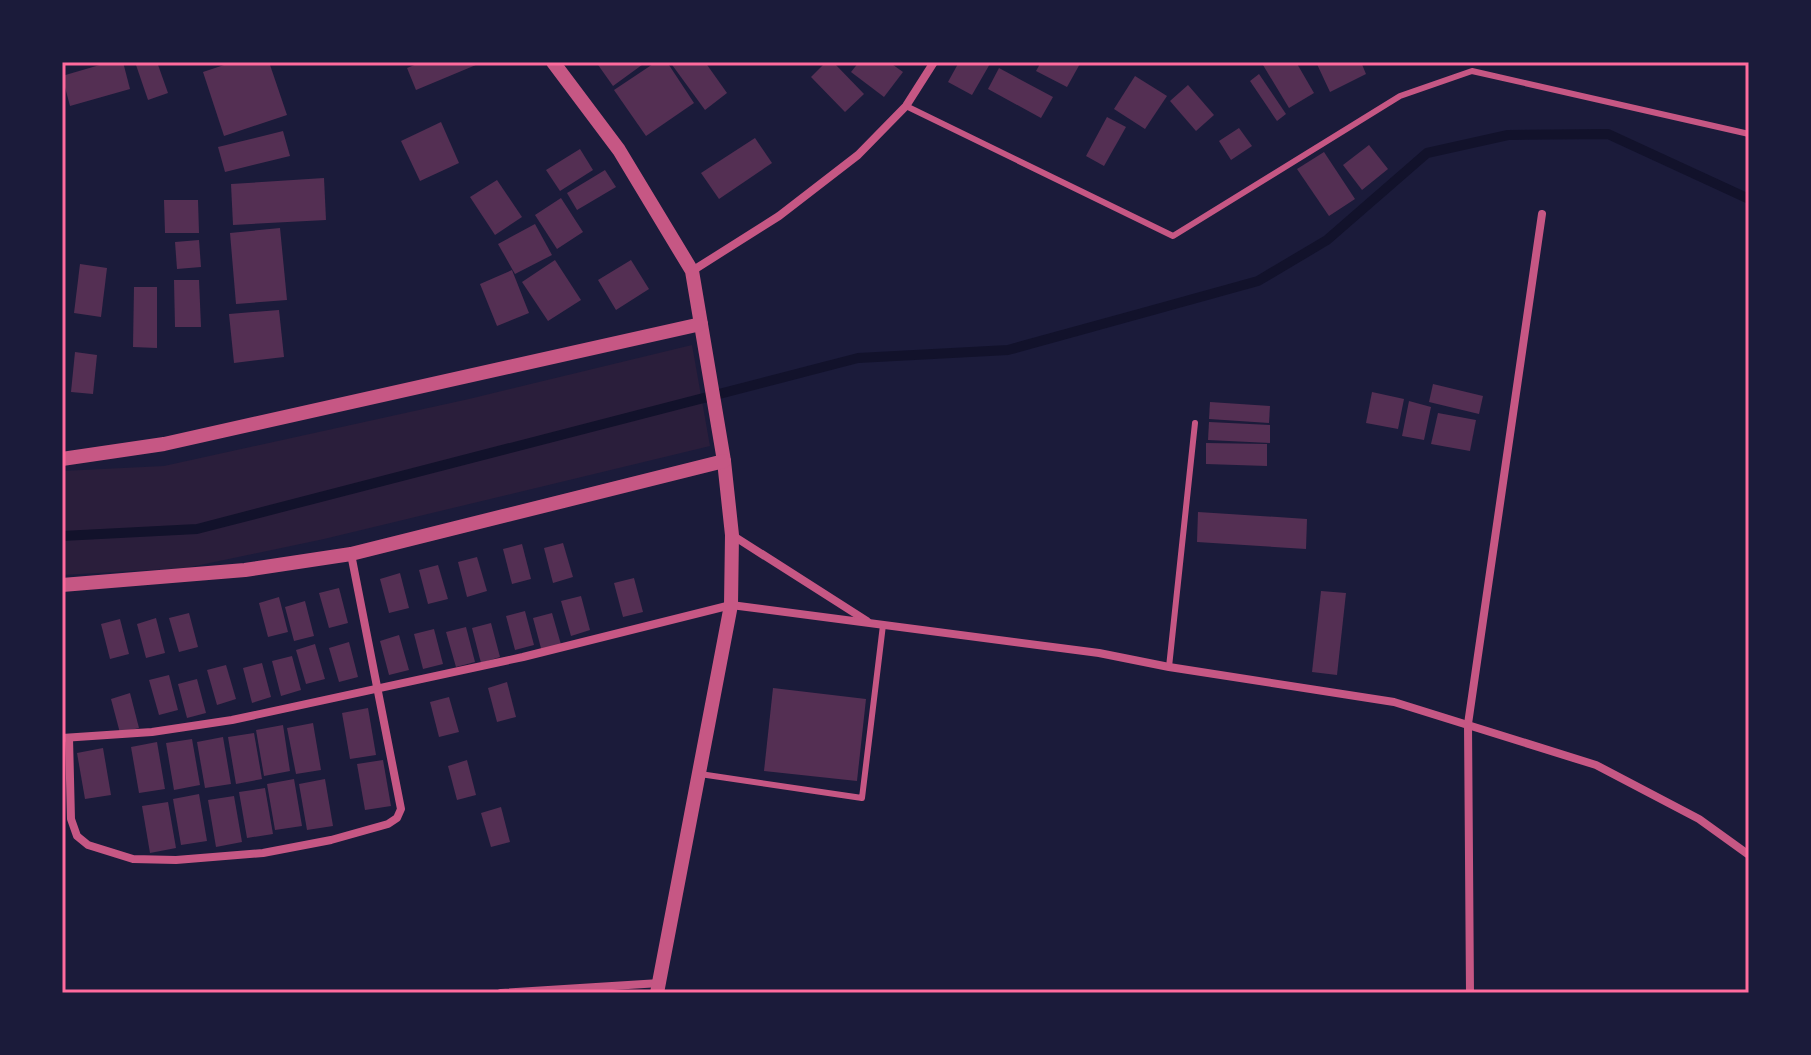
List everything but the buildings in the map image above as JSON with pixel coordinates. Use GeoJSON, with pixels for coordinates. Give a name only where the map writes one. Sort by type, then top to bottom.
{"type":"FeatureCollection","features":[{"type":"Feature","properties":{"kind":"street"},"geometry":{"type":"LineString","coordinates":[[501,993],[658,988],[731,605],[732,535],[724,461],[692,271],[619,150],[553,62]]}},
{"type":"Feature","properties":{"kind":"street"},"geometry":{"type":"LineString","coordinates":[[692,271],[779,216],[858,155],[906,106],[934,62]]}},
{"type":"Feature","properties":{"kind":"street"},"geometry":{"type":"LineString","coordinates":[[1470,993],[1468,724],[1542,214]]}},
{"type":"Feature","properties":{"kind":"street"},"geometry":{"type":"LineString","coordinates":[[62,459],[164,444],[701,324]]}},
{"type":"Feature","properties":{"kind":"street"},"geometry":{"type":"LineString","coordinates":[[62,585],[245,570],[351,554],[724,461]]}},
{"type":"Feature","properties":{"kind":"street"},"geometry":{"type":"LineString","coordinates":[[732,535],[871,624]]}},
{"type":"Feature","properties":{"kind":"street"},"geometry":{"type":"LineString","coordinates":[[351,554],[377,689],[401,809],[397,818],[388,824],[331,840],[263,853],[176,860],[133,859],[88,845],[77,836],[71,819],[66,738],[152,732],[232,720],[377,689],[523,657],[731,605],[1099,653],[1394,702],[1596,765],[1699,819],[1749,855]]}},
{"type":"Feature","properties":{"kind":"lane"},"geometry":{"type":"LineString","coordinates":[[906,106],[1173,236],[1400,96],[1472,71],[1749,134]]}},
{"type":"Feature","properties":{"kind":"lane"},"geometry":{"type":"LineString","coordinates":[[1169,667],[1195,423]]}},
{"type":"Feature","properties":{"kind":"lane"},"geometry":{"type":"LineString","coordinates":[[700,774],[862,798],[883,625]]}},
{"type":"Feature","properties":{"kind":"shaded area"},"geometry":{"type":"Polygon","coordinates":[[[692,345],[710,446],[324,539],[186,568],[62,575],[62,471],[164,466],[469,399],[692,345]]]}},
{"type":"Feature","properties":{"kind":"waterway"},"geometry":{"type":"LineString","coordinates":[[62,536],[197,529],[858,358],[1008,350],[1258,281],[1327,240],[1427,153],[1508,135],[1608,134],[1749,199]]}}]}
